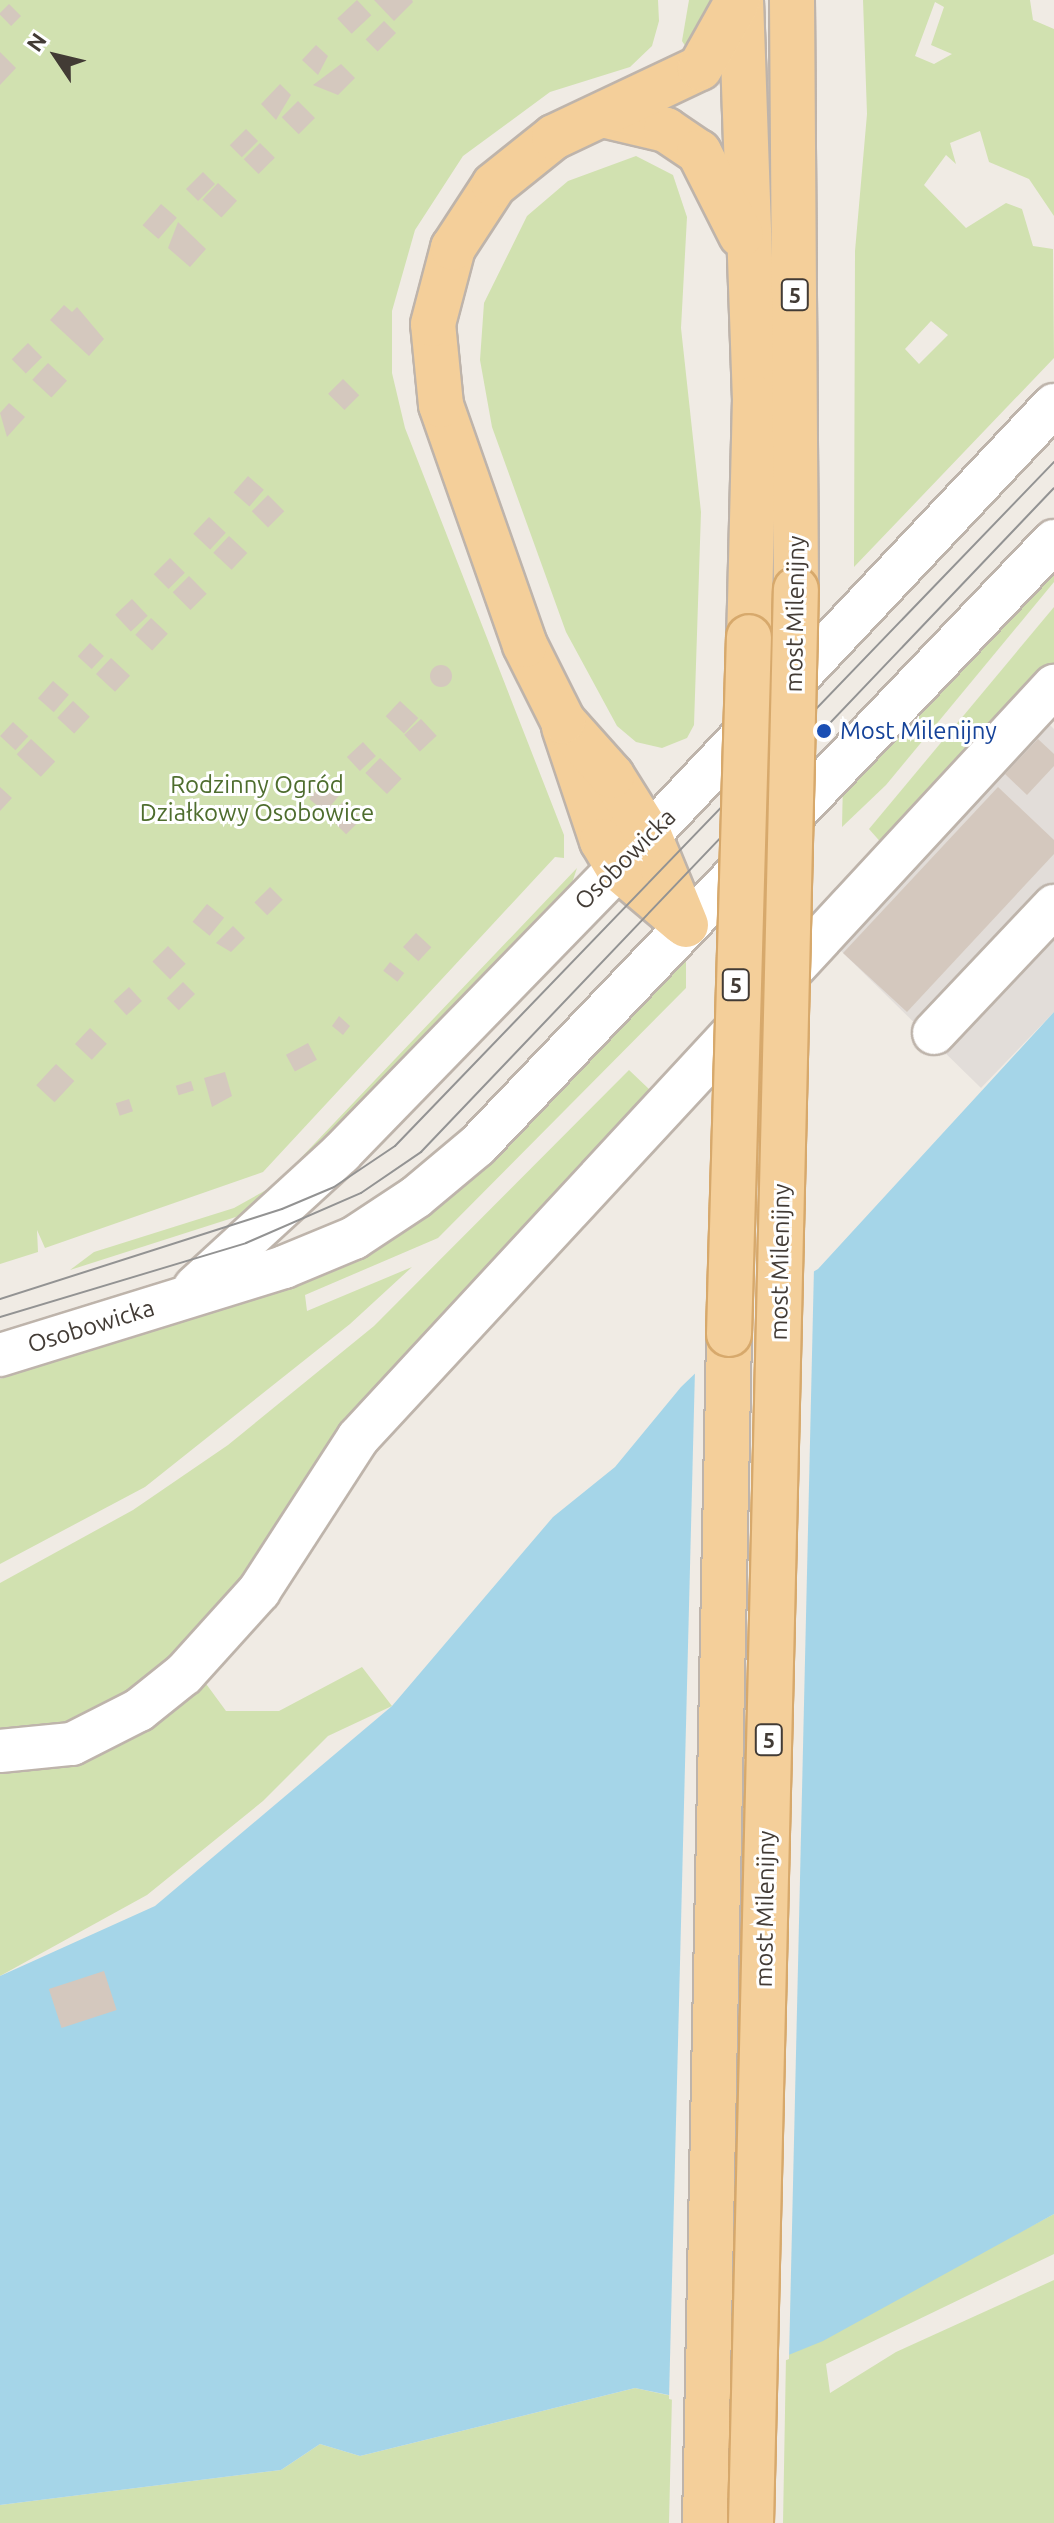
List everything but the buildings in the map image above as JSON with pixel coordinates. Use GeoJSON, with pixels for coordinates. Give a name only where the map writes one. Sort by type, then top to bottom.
{"type":"FeatureCollection","features":[{"type":"Feature","properties":{"kind":"main road"},"geometry":{"type":"LineString","coordinates":[[686,925],[618,868],[582,793],[563,721],[525,645],[441,405],[433,324],[453,248],[494,185],[554,137],[607,116],[700,68],[739,0]]}},
{"type":"Feature","properties":{"kind":"main road","name":"5"},"geometry":{"type":"LineString","coordinates":[[739,0],[751,259]]}},
{"type":"Feature","properties":{"kind":"main road","name":"most Milenijny"},"geometry":{"type":"LineString","coordinates":[[751,2523],[796,590],[792,0]]}},
{"type":"Feature","properties":{"kind":"main road"},"geometry":{"type":"LineString","coordinates":[[607,116],[666,130],[699,152],[720,180],[751,259]]}},
{"type":"Feature","properties":{"kind":"main road","name":"most Milenijny"},"geometry":{"type":"LineString","coordinates":[[705,2523],[738,867],[749,637],[751,259]]}},
{"type":"Feature","properties":{"kind":"main road"},"geometry":{"type":"LineString","coordinates":[[563,721],[612,776],[649,835],[686,925]]}},
{"type":"Feature","properties":{"kind":"street","name":"Osobowicka"},"geometry":{"type":"LineString","coordinates":[[181,1298],[341,1153],[618,868],[1054,405]]}},
{"type":"Feature","properties":{"kind":"street","name":"Osobowicka"},"geometry":{"type":"LineString","coordinates":[[0,1355],[181,1298],[354,1238],[416,1197],[477,1146],[1054,541]]}},
{"type":"Feature","properties":{"kind":"street"},"geometry":{"type":"LineString","coordinates":[[0,1751],[72,1744],[139,1710],[184,1674],[259,1591],[358,1438],[1054,686]]}},
{"type":"Feature","properties":{"kind":"street"},"geometry":{"type":"LineString","coordinates":[[934,1033],[1054,906]]}},
{"type":"Feature","properties":{"kind":"shaded area"},"geometry":{"type":"Polygon","coordinates":[[[1046,721],[1054,729],[1054,1012],[981,1088],[837,947],[1046,721]]]}},
{"type":"Feature","properties":{"kind":"green space","name":"Rodzinny Ogród Działkowy Osobowice"},"geometry":{"type":"Polygon","coordinates":[[[0,0],[658,0],[659,21],[652,46],[630,67],[550,92],[463,156],[415,230],[392,311],[392,373],[405,428],[564,835],[564,858],[555,857],[263,1172],[45,1248],[37,1230],[38,1252],[0,1264],[0,0]]]}},
{"type":"Feature","properties":{"kind":"green space"},"geometry":{"type":"Polygon","coordinates":[[[689,0],[711,0],[691,55],[682,41],[689,0]]]}},
{"type":"Feature","properties":{"kind":"green space"},"geometry":{"type":"Polygon","coordinates":[[[863,0],[1030,0],[1033,20],[1054,29],[1054,216],[1029,179],[989,162],[980,131],[950,143],[956,164],[946,155],[924,185],[966,228],[1006,203],[1022,209],[1033,246],[1053,249],[1054,358],[854,567],[855,251],[867,114],[863,0]],[[935,2],[915,56],[934,64],[952,54],[931,45],[944,7],[935,2]],[[931,321],[905,349],[919,364],[948,335],[931,321]]]}},
{"type":"Feature","properties":{"kind":"green space"},"geometry":{"type":"Polygon","coordinates":[[[636,156],[673,175],[687,217],[681,328],[701,512],[694,725],[687,738],[662,748],[636,742],[617,726],[566,632],[492,427],[480,360],[484,303],[527,216],[568,181],[636,156]]]}},
{"type":"Feature","properties":{"kind":"green space"},"geometry":{"type":"Polygon","coordinates":[[[1054,561],[1054,582],[886,785],[842,827],[843,780],[1054,561]]]}},
{"type":"Feature","properties":{"kind":"green space"},"geometry":{"type":"Polygon","coordinates":[[[1054,607],[1054,670],[884,846],[869,829],[1054,607]]]}},
{"type":"Feature","properties":{"kind":"green space"},"geometry":{"type":"Polygon","coordinates":[[[577,868],[570,889],[261,1209],[70,1270],[94,1252],[234,1208],[275,1185],[577,868]]]}},
{"type":"Feature","properties":{"kind":"green space"},"geometry":{"type":"Polygon","coordinates":[[[686,950],[686,988],[438,1238],[305,1295],[307,1311],[412,1267],[350,1324],[145,1487],[0,1564],[0,1379],[302,1277],[686,950]]]}},
{"type":"Feature","properties":{"kind":"green space"},"geometry":{"type":"Polygon","coordinates":[[[684,1056],[182,1657],[80,1729],[0,1740],[0,1583],[133,1510],[228,1445],[374,1326],[629,1070],[650,1090],[684,1056]]]}},
{"type":"Feature","properties":{"kind":"green space"},"geometry":{"type":"Polygon","coordinates":[[[362,1667],[392,1706],[328,1736],[263,1801],[147,1895],[0,1976],[0,1761],[118,1746],[204,1681],[226,1711],[279,1711],[362,1667]]]}},
{"type":"Feature","properties":{"kind":"green space"},"geometry":{"type":"Polygon","coordinates":[[[1054,2214],[1054,2254],[826,2364],[830,2393],[896,2352],[1054,2280],[1054,2523],[783,2523],[786,2356],[1054,2214]]]}},
{"type":"Feature","properties":{"kind":"green space"},"geometry":{"type":"Polygon","coordinates":[[[635,2388],[672,2396],[669,2523],[0,2523],[0,2505],[281,2470],[320,2444],[360,2456],[635,2388]]]}},
{"type":"Feature","properties":{"kind":"water"},"geometry":{"type":"Polygon","coordinates":[[[1054,1012],[1054,2214],[823,2341],[683,2398],[635,2388],[360,2456],[320,2444],[281,2470],[0,2505],[0,1976],[155,1906],[392,1706],[553,1517],[615,1467],[681,1387],[782,1290],[818,1269],[1054,1012]]]}},
{"type":"Feature","properties":{"kind":"pier"},"geometry":{"type":"Polygon","coordinates":[[[814,1267],[789,2359],[682,2402],[669,2399],[695,1369],[780,1287],[814,1267]]]}},
{"type":"Feature","properties":{"kind":"tram line"},"geometry":{"type":"LineString","coordinates":[[0,1299],[282,1209],[334,1187],[395,1146],[1054,462]]}},
{"type":"Feature","properties":{"kind":"tram line"},"geometry":{"type":"LineString","coordinates":[[0,1317],[246,1243],[361,1193],[421,1152],[1054,488]]}},
{"type":"Feature","properties":{"kind":"place","name":"Most Milenijny"},"geometry":{"type":"Point","coordinates":[824,731]}}]}
